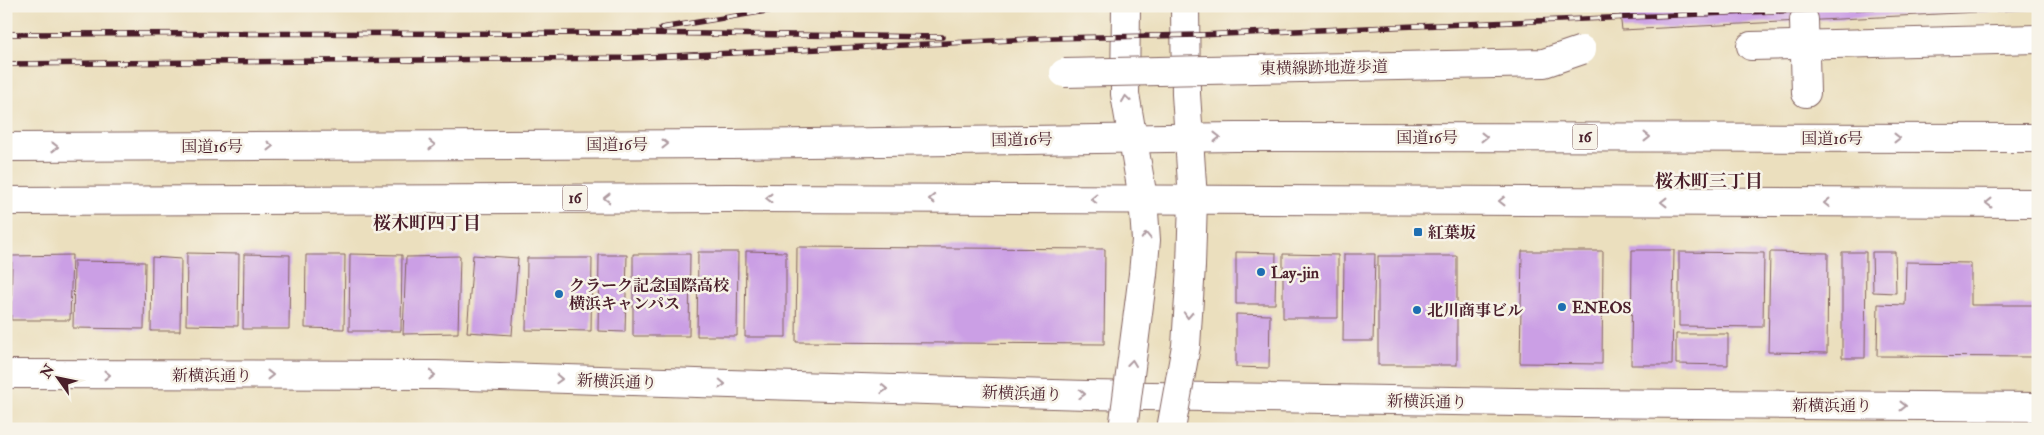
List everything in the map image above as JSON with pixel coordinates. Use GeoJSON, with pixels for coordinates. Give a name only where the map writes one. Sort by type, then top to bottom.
{"type":"FeatureCollection","features":[{"type":"Feature","properties":{"kind":"main road"},"geometry":{"type":"LineString","coordinates":[[1123,429],[1146,240],[1143,198],[1125,94],[1126,6]]}},
{"type":"Feature","properties":{"kind":"main road"},"geometry":{"type":"LineString","coordinates":[[1171,429],[1186,346],[1191,266],[1193,199],[1186,94],[1185,6]]}},
{"type":"Feature","properties":{"kind":"main road"},"geometry":{"type":"LineString","coordinates":[[1751,46],[1805,32],[2038,39]]}},
{"type":"Feature","properties":{"kind":"main road"},"geometry":{"type":"LineString","coordinates":[[1805,32],[1806,93]]}},
{"type":"Feature","properties":{"kind":"main road","name":"東横線跡地遊歩道"},"geometry":{"type":"LineString","coordinates":[[1064,78],[1544,63],[1582,50]]}},
{"type":"Feature","properties":{"kind":"main road","name":"国道16号"},"geometry":{"type":"LineString","coordinates":[[6,147],[721,144],[1190,137],[2038,138]]}},
{"type":"Feature","properties":{"kind":"main road","name":"16"},"geometry":{"type":"LineString","coordinates":[[6,201],[1143,198],[2038,204]]}},
{"type":"Feature","properties":{"kind":"main road","name":"新横浜通り"},"geometry":{"type":"LineString","coordinates":[[6,374],[436,375],[1097,395],[1576,404],[2038,407]]}},
{"type":"Feature","properties":{"kind":"building"},"geometry":{"type":"Polygon","coordinates":[[[1619,6],[2038,6],[2038,9],[1622,30],[1619,6]]]}},
{"type":"Feature","properties":{"kind":"building"},"geometry":{"type":"Polygon","coordinates":[[[797,247],[1105,249],[1104,344],[796,342],[797,247]]]}},
{"type":"Feature","properties":{"kind":"building"},"geometry":{"type":"Polygon","coordinates":[[[1632,250],[1674,250],[1672,365],[1631,365],[1632,250]]]}},
{"type":"Feature","properties":{"kind":"building"},"geometry":{"type":"Polygon","coordinates":[[[746,251],[786,252],[786,337],[745,337],[746,251]]]}},
{"type":"Feature","properties":{"kind":"building","name":"ENEOS"},"geometry":{"type":"Polygon","coordinates":[[[1522,251],[1603,251],[1602,364],[1520,363],[1522,251]]]}},
{"type":"Feature","properties":{"kind":"building"},"geometry":{"type":"Polygon","coordinates":[[[698,252],[738,252],[737,336],[697,336],[698,252]]]}},
{"type":"Feature","properties":{"kind":"building"},"geometry":{"type":"Polygon","coordinates":[[[1236,252],[1276,253],[1275,304],[1236,304],[1236,252]]]}},
{"type":"Feature","properties":{"kind":"building"},"geometry":{"type":"Polygon","coordinates":[[[1679,252],[1764,253],[1763,327],[1679,326],[1679,252]]]}},
{"type":"Feature","properties":{"kind":"building"},"geometry":{"type":"Polygon","coordinates":[[[1770,252],[1828,253],[1827,353],[1768,352],[1770,252]]]}},
{"type":"Feature","properties":{"kind":"building"},"geometry":{"type":"Polygon","coordinates":[[[1842,252],[1866,252],[1865,358],[1842,358],[1842,252]]]}},
{"type":"Feature","properties":{"kind":"building"},"geometry":{"type":"Polygon","coordinates":[[[1872,252],[1895,252],[1896,293],[1873,292],[1872,252]]]}},
{"type":"Feature","properties":{"kind":"building"},"geometry":{"type":"Polygon","coordinates":[[[187,253],[239,254],[238,326],[186,325],[187,253]]]}},
{"type":"Feature","properties":{"kind":"building"},"geometry":{"type":"Polygon","coordinates":[[[244,254],[290,255],[289,329],[243,329],[244,254]]]}},
{"type":"Feature","properties":{"kind":"building"},"geometry":{"type":"Polygon","coordinates":[[[350,254],[402,255],[401,331],[349,331],[350,254]]]}},
{"type":"Feature","properties":{"kind":"building"},"geometry":{"type":"Polygon","coordinates":[[[633,254],[690,254],[689,336],[633,336],[633,254]]]}},
{"type":"Feature","properties":{"kind":"building"},"geometry":{"type":"Polygon","coordinates":[[[1283,254],[1338,255],[1338,318],[1283,318],[1283,254]]]}},
{"type":"Feature","properties":{"kind":"building"},"geometry":{"type":"Polygon","coordinates":[[[1344,254],[1375,254],[1373,341],[1343,341],[1344,254]]]}},
{"type":"Feature","properties":{"kind":"building"},"geometry":{"type":"Polygon","coordinates":[[[72,255],[70,320],[11,320],[12,256],[72,255]]]}},
{"type":"Feature","properties":{"kind":"building"},"geometry":{"type":"Polygon","coordinates":[[[306,255],[345,255],[344,329],[305,328],[306,255]]]}},
{"type":"Feature","properties":{"kind":"building"},"geometry":{"type":"Polygon","coordinates":[[[473,255],[518,258],[512,335],[467,332],[473,255]]]}},
{"type":"Feature","properties":{"kind":"building"},"geometry":{"type":"Polygon","coordinates":[[[599,255],[627,255],[625,332],[598,331],[599,255]]]}},
{"type":"Feature","properties":{"kind":"building"},"geometry":{"type":"Polygon","coordinates":[[[460,256],[458,333],[403,334],[406,257],[460,256]]]}},
{"type":"Feature","properties":{"kind":"building","name":"北川商事ビル"},"geometry":{"type":"Polygon","coordinates":[[[1378,256],[1457,256],[1457,365],[1378,365],[1378,256]]]}},
{"type":"Feature","properties":{"kind":"building"},"geometry":{"type":"Polygon","coordinates":[[[152,257],[181,259],[180,331],[151,331],[152,257]]]}},
{"type":"Feature","properties":{"kind":"building","name":"クラーク記念国際高校 横浜キャンパス"},"geometry":{"type":"Polygon","coordinates":[[[527,258],[592,258],[591,331],[526,330],[527,258]]]}},
{"type":"Feature","properties":{"kind":"building"},"geometry":{"type":"Polygon","coordinates":[[[74,261],[145,262],[144,329],[73,328],[74,261]]]}},
{"type":"Feature","properties":{"kind":"building"},"geometry":{"type":"Polygon","coordinates":[[[1906,262],[1971,263],[1971,305],[2036,305],[2036,357],[1877,356],[1878,304],[1905,305],[1906,262]]]}},
{"type":"Feature","properties":{"kind":"building"},"geometry":{"type":"Polygon","coordinates":[[[1236,314],[1270,315],[1269,368],[1236,367],[1236,314]]]}},
{"type":"Feature","properties":{"kind":"building"},"geometry":{"type":"Polygon","coordinates":[[[1676,334],[1728,334],[1728,365],[1676,364],[1676,334]]]}},
{"type":"Feature","properties":{"kind":"railway"},"geometry":{"type":"LineString","coordinates":[[661,28],[798,6]]}},
{"type":"Feature","properties":{"kind":"railway"},"geometry":{"type":"LineString","coordinates":[[6,64],[628,58],[1054,38],[1199,35],[1897,6]]}},
{"type":"Feature","properties":{"kind":"railway"},"geometry":{"type":"LineString","coordinates":[[6,34],[631,33],[942,37]]}},
{"type":"Feature","properties":{"kind":"place","name":"紅葉坂"},"geometry":{"type":"Point","coordinates":[1418,232]}},
{"type":"Feature","properties":{"kind":"place","name":"Lay-jin"},"geometry":{"type":"Point","coordinates":[1261,272]}},
{"type":"Feature","properties":{"kind":"place","name":"クラーク記念国際高校 横浜キャンパス"},"geometry":{"type":"Point","coordinates":[559,294]}},
{"type":"Feature","properties":{"kind":"place","name":"ENEOS"},"geometry":{"type":"Point","coordinates":[1562,307]}},
{"type":"Feature","properties":{"kind":"place","name":"北川商事ビル"},"geometry":{"type":"Point","coordinates":[1417,310]}},
{"type":"Feature","properties":{"kind":"district","name":"桜木町三丁目"},"geometry":{"type":"Point","coordinates":[1709,181]}},
{"type":"Feature","properties":{"kind":"district","name":"桜木町四丁目"},"geometry":{"type":"Point","coordinates":[427,223]}}]}
